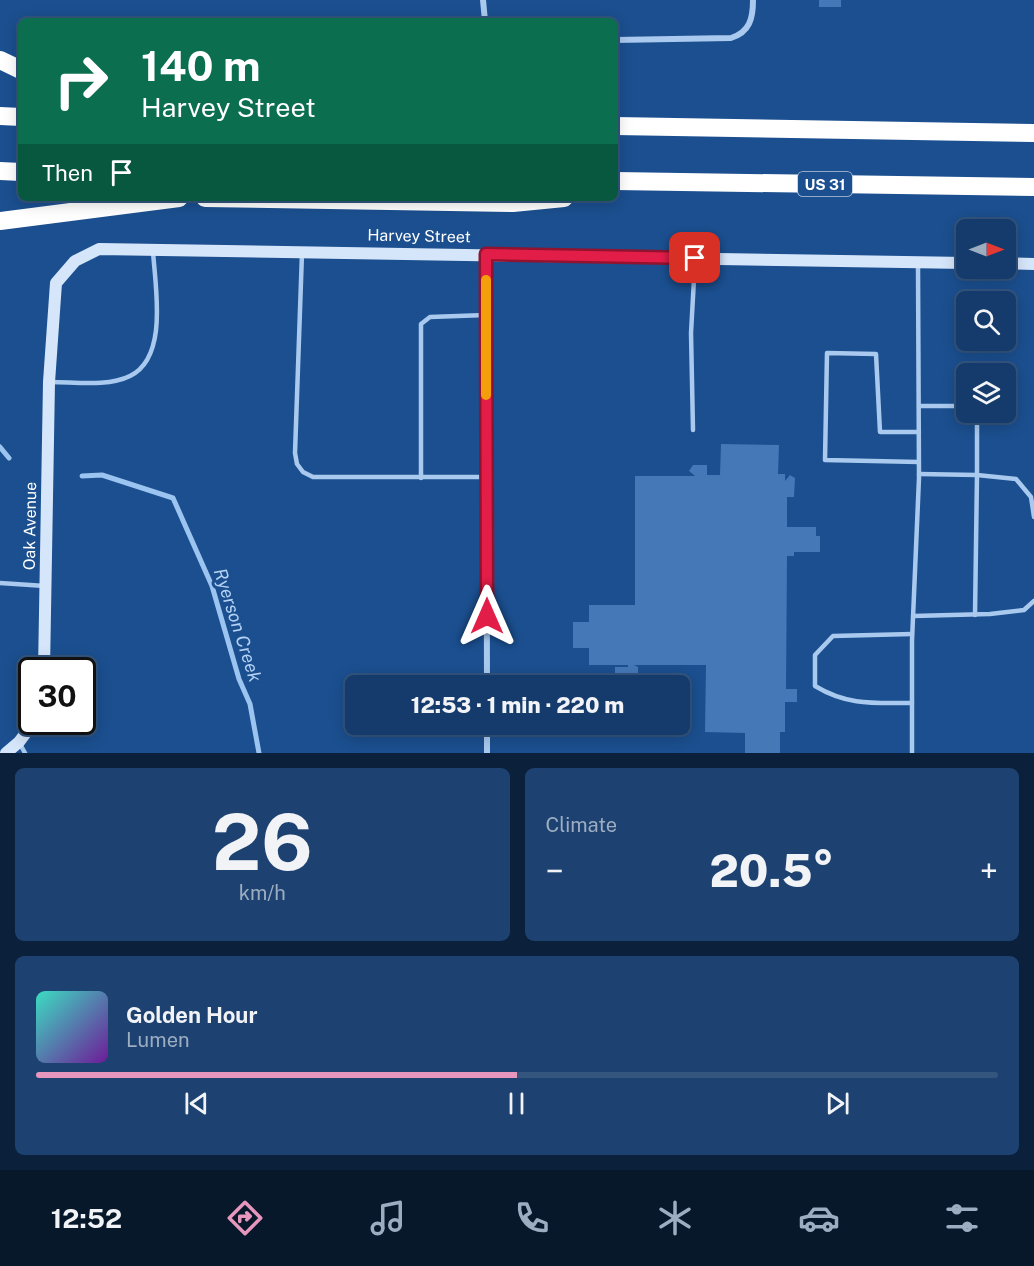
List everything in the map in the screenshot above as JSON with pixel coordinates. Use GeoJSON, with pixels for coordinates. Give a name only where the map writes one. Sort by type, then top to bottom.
{"type":"FeatureCollection","features":[{"type":"Feature","properties":{"kind":"highway"},"geometry":{"type":"LineString","coordinates":[[0,60],[18,69]]}},
{"type":"Feature","properties":{"kind":"highway"},"geometry":{"type":"LineString","coordinates":[[618,113],[754,128]]}},
{"type":"Feature","properties":{"kind":"highway"},"geometry":{"type":"LineString","coordinates":[[0,116],[18,117]]}},
{"type":"Feature","properties":{"kind":"highway"},"geometry":{"type":"LineString","coordinates":[[618,126],[1034,133]]}},
{"type":"Feature","properties":{"kind":"highway"},"geometry":{"type":"LineString","coordinates":[[0,171],[18,172]]}},
{"type":"Feature","properties":{"kind":"highway","name":"US 31"},"geometry":{"type":"LineString","coordinates":[[618,181],[1034,188]]}},
{"type":"Feature","properties":{"kind":"highway"},"geometry":{"type":"LineString","coordinates":[[618,193],[727,183]]}},
{"type":"Feature","properties":{"kind":"highway"},"geometry":{"type":"LineString","coordinates":[[0,221],[156,201]]}},
{"type":"Feature","properties":{"kind":"highway"},"geometry":{"type":"LineString","coordinates":[[390,201],[513,203],[533,201]]}},
{"type":"Feature","properties":{"kind":"street"},"geometry":{"type":"LineString","coordinates":[[483,0],[484,18]]}},
{"type":"Feature","properties":{"kind":"street"},"geometry":{"type":"LineString","coordinates":[[618,40],[737,37],[752,20],[753,0]]}},
{"type":"Feature","properties":{"kind":"street","name":"Harvey Street"},"geometry":{"type":"LineString","coordinates":[[49,381],[56,283],[75,261],[99,249],[302,250],[956,263]]}},
{"type":"Feature","properties":{"kind":"street"},"geometry":{"type":"LineString","coordinates":[[486,254],[487,675]]}},
{"type":"Feature","properties":{"kind":"street"},"geometry":{"type":"LineString","coordinates":[[1016,263],[1034,264]]}},
{"type":"Feature","properties":{"kind":"street","name":"Oak Avenue"},"geometry":{"type":"LineString","coordinates":[[44,657],[49,381]]}},
{"type":"Feature","properties":{"kind":"street"},"geometry":{"type":"LineString","coordinates":[[487,735],[487,753]]}},
{"type":"Feature","properties":{"kind":"street"},"geometry":{"type":"LineString","coordinates":[[6,753],[22,748]]}},
{"type":"Feature","properties":{"kind":"lane"},"geometry":{"type":"LineString","coordinates":[[49,381],[119,380],[130,376],[148,358],[157,323],[153,248]]}},
{"type":"Feature","properties":{"kind":"lane"},"geometry":{"type":"LineString","coordinates":[[302,250],[295,453],[297,464],[303,472],[313,477],[486,477]]}},
{"type":"Feature","properties":{"kind":"lane"},"geometry":{"type":"LineString","coordinates":[[693,430],[691,333],[695,258]]}},
{"type":"Feature","properties":{"kind":"lane"},"geometry":{"type":"LineString","coordinates":[[912,753],[912,634],[919,474],[918,262]]}},
{"type":"Feature","properties":{"kind":"lane"},"geometry":{"type":"LineString","coordinates":[[421,478],[421,324],[430,317],[486,315]]}},
{"type":"Feature","properties":{"kind":"lane"},"geometry":{"type":"LineString","coordinates":[[919,432],[880,432],[876,354],[827,353],[825,460],[919,462]]}},
{"type":"Feature","properties":{"kind":"lane"},"geometry":{"type":"LineString","coordinates":[[919,406],[956,406]]}},
{"type":"Feature","properties":{"kind":"lane"},"geometry":{"type":"LineString","coordinates":[[975,615],[977,423]]}},
{"type":"Feature","properties":{"kind":"lane"},"geometry":{"type":"LineString","coordinates":[[919,474],[977,475],[1016,479],[1031,497],[1034,517]]}},
{"type":"Feature","properties":{"kind":"lane"},"geometry":{"type":"LineString","coordinates":[[0,583],[45,586]]}},
{"type":"Feature","properties":{"kind":"lane"},"geometry":{"type":"LineString","coordinates":[[913,616],[975,615],[1024,610],[1034,601]]}},
{"type":"Feature","properties":{"kind":"lane"},"geometry":{"type":"LineString","coordinates":[[912,634],[833,636],[815,655],[815,686],[834,698],[860,703],[912,703]]}},
{"type":"Feature","properties":{"kind":"building"},"geometry":{"type":"Polygon","coordinates":[[[819,0],[841,0],[841,7],[819,7],[819,0]]]}},
{"type":"Feature","properties":{"kind":"building"},"geometry":{"type":"Polygon","coordinates":[[[721,444],[779,445],[778,474],[785,474],[785,481],[790,475],[795,478],[794,497],[787,497],[787,527],[816,527],[816,536],[820,536],[820,552],[794,552],[794,556],[787,556],[786,689],[797,689],[797,702],[785,702],[785,732],[780,732],[780,753],[745,753],[745,733],[705,732],[706,665],[634,665],[638,667],[638,675],[615,675],[615,667],[628,667],[628,665],[589,665],[589,648],[573,648],[573,622],[589,622],[589,605],[635,605],[635,476],[695,476],[689,471],[693,465],[707,465],[707,475],[720,475],[721,444]]]}},
{"type":"Feature","properties":{"kind":"waterway","name":"Ryerson Creek"},"geometry":{"type":"LineString","coordinates":[[0,447],[9,458]]}},
{"type":"Feature","properties":{"kind":"waterway","name":"Ryerson Creek"},"geometry":{"type":"LineString","coordinates":[[82,476],[102,475],[173,498],[212,586],[239,679],[250,704],[259,753]]}},
{"type":"Feature","properties":{"kind":"slow traffic"},"geometry":{"type":"LineString","coordinates":[[486,280],[486,395]]}},
{"type":"Feature","properties":{"kind":"route"},"geometry":{"type":"LineString","coordinates":[[487,616],[486,254],[695,258]]}}]}
